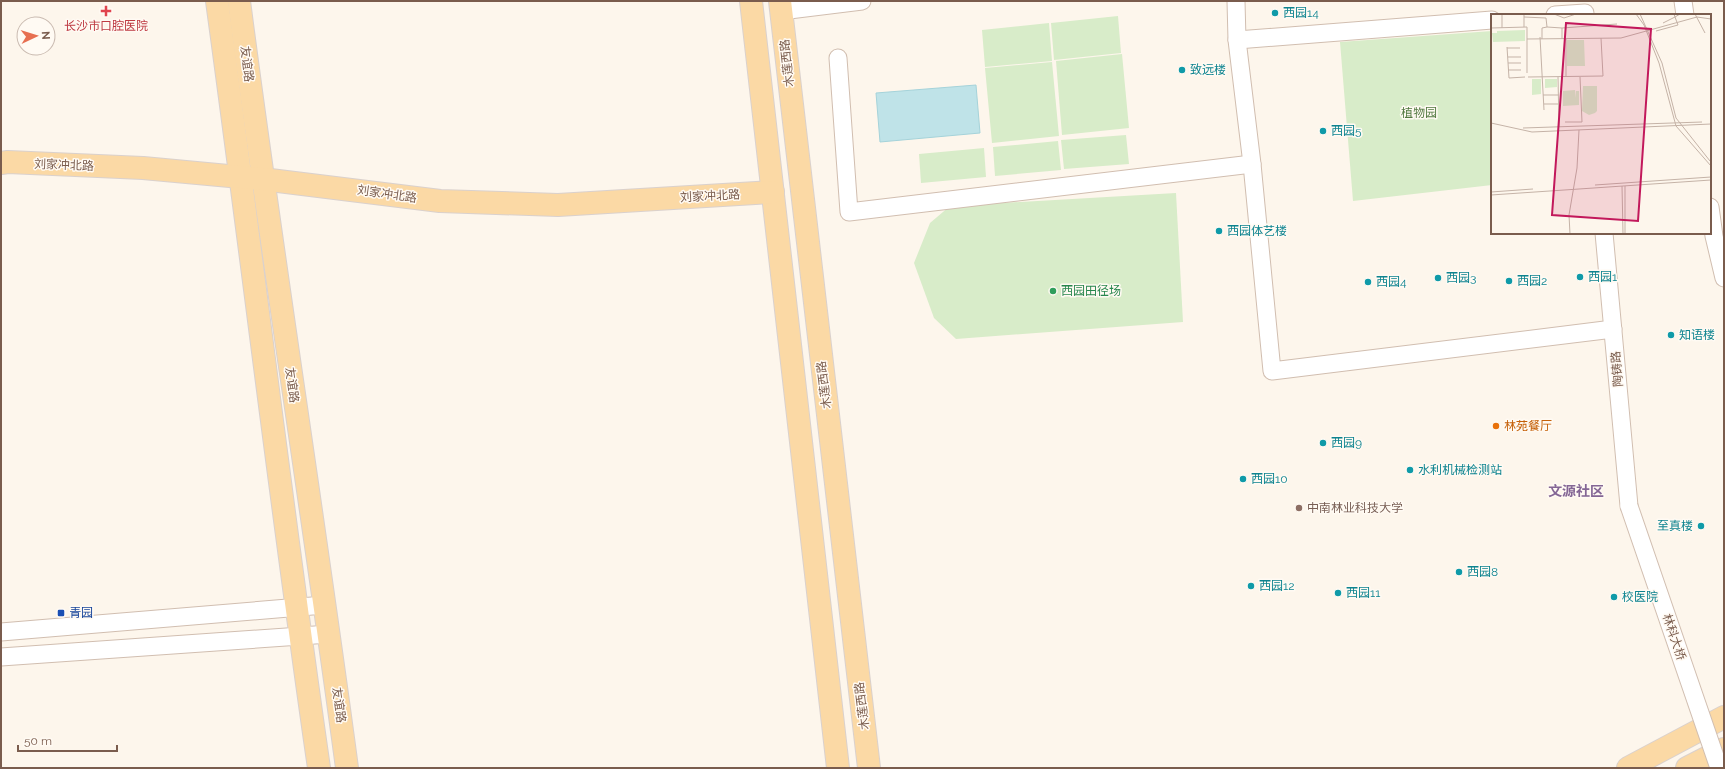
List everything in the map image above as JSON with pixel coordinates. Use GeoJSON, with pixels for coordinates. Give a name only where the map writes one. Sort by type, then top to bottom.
{"type":"FeatureCollection","features":[{"type":"Feature","properties":{"kind":"main road","name":"友谊路"},"geometry":{"type":"LineString","coordinates":[[216,1],[251,172],[329,634],[347,768]]}},
{"type":"Feature","properties":{"kind":"main road","name":"友谊路"},"geometry":{"type":"LineString","coordinates":[[239,1],[251,172],[296,607],[319,768]]}},
{"type":"Feature","properties":{"kind":"main road"},"geometry":{"type":"LineString","coordinates":[[751,1],[838,768]]}},
{"type":"Feature","properties":{"kind":"main road","name":"木莲西路"},"geometry":{"type":"LineString","coordinates":[[780,6],[869,768]]}},
{"type":"Feature","properties":{"kind":"main road","name":"刘家冲北路"},"geometry":{"type":"LineString","coordinates":[[1,150],[8,148],[143,154],[251,172],[436,191],[560,197],[773,189]]}},
{"type":"Feature","properties":{"kind":"main road","name":"刘家冲北路"},"geometry":{"type":"LineString","coordinates":[[1,164],[8,162],[251,172]]}},
{"type":"Feature","properties":{"kind":"main road"},"geometry":{"type":"LineString","coordinates":[[1628,768],[1724,717]]}},
{"type":"Feature","properties":{"kind":"main road"},"geometry":{"type":"LineString","coordinates":[[1687,768],[1724,749]]}},
{"type":"Feature","properties":{"kind":"street"},"geometry":{"type":"LineString","coordinates":[[780,6],[862,1]]}},
{"type":"Feature","properties":{"kind":"street"},"geometry":{"type":"LineString","coordinates":[[1236,1],[1237,40],[1252,164],[1272,371],[1613,328]]}},
{"type":"Feature","properties":{"kind":"street"},"geometry":{"type":"LineString","coordinates":[[1683,1],[1685,14]]}},
{"type":"Feature","properties":{"kind":"street"},"geometry":{"type":"LineString","coordinates":[[1561,14],[1584,10]]}},
{"type":"Feature","properties":{"kind":"street"},"geometry":{"type":"LineString","coordinates":[[1237,40],[1491,20]]}},
{"type":"Feature","properties":{"kind":"street"},"geometry":{"type":"LineString","coordinates":[[838,58],[849,212],[1252,164]]}},
{"type":"Feature","properties":{"kind":"street"},"geometry":{"type":"LineString","coordinates":[[1711,214],[1714,236],[1724,278]]}},
{"type":"Feature","properties":{"kind":"street","name":"陶铸路"},"geometry":{"type":"LineString","coordinates":[[1604,234],[1629,506]]}},
{"type":"Feature","properties":{"kind":"street","name":"林科大桥"},"geometry":{"type":"LineString","coordinates":[[1629,506],[1718,768]]}},
{"type":"Feature","properties":{"kind":"street"},"geometry":{"type":"LineString","coordinates":[[1,632],[324,605]]}},
{"type":"Feature","properties":{"kind":"street"},"geometry":{"type":"LineString","coordinates":[[1,657],[329,634]]}},
{"type":"Feature","properties":{"kind":"green space"},"geometry":{"type":"Polygon","coordinates":[[[1118,16],[1121,53],[1054,60],[1051,23],[1118,16]]]}},
{"type":"Feature","properties":{"kind":"green space"},"geometry":{"type":"Polygon","coordinates":[[[1049,23],[1052,61],[985,67],[982,30],[1049,23]]]}},
{"type":"Feature","properties":{"kind":"green space","name":"植物园"},"geometry":{"type":"Polygon","coordinates":[[[1491,31],[1491,185],[1353,201],[1340,42],[1491,31]]]}},
{"type":"Feature","properties":{"kind":"green space"},"geometry":{"type":"Polygon","coordinates":[[[1122,54],[1129,128],[1062,135],[1056,61],[1122,54]]]}},
{"type":"Feature","properties":{"kind":"green space"},"geometry":{"type":"Polygon","coordinates":[[[1052,62],[1059,136],[992,143],[985,68],[1052,62]]]}},
{"type":"Feature","properties":{"kind":"green space"},"geometry":{"type":"Polygon","coordinates":[[[1126,135],[1129,164],[1064,169],[1061,140],[1126,135]]]}},
{"type":"Feature","properties":{"kind":"green space"},"geometry":{"type":"Polygon","coordinates":[[[1058,141],[1061,170],[995,176],[993,147],[1058,141]]]}},
{"type":"Feature","properties":{"kind":"green space"},"geometry":{"type":"Polygon","coordinates":[[[984,148],[986,177],[921,183],[919,154],[984,148]]]}},
{"type":"Feature","properties":{"kind":"green space","name":"西园田径场"},"geometry":{"type":"Polygon","coordinates":[[[1176,193],[1183,322],[956,339],[934,318],[914,263],[930,223],[950,206],[1176,193]]]}},
{"type":"Feature","properties":{"kind":"water"},"geometry":{"type":"Polygon","coordinates":[[[976,85],[980,133],[880,142],[876,93],[976,85]]]}},
{"type":"Feature","properties":{"kind":"place","name":"长沙市口腔医院"},"geometry":{"type":"Point","coordinates":[106,11]}},
{"type":"Feature","properties":{"kind":"place","name":"西园14"},"geometry":{"type":"Point","coordinates":[1275,13]}},
{"type":"Feature","properties":{"kind":"place","name":"致远楼"},"geometry":{"type":"Point","coordinates":[1182,70]}},
{"type":"Feature","properties":{"kind":"place","name":"西园5"},"geometry":{"type":"Point","coordinates":[1323,131]}},
{"type":"Feature","properties":{"kind":"place","name":"西园体艺楼"},"geometry":{"type":"Point","coordinates":[1219,231]}},
{"type":"Feature","properties":{"kind":"place","name":"西园1"},"geometry":{"type":"Point","coordinates":[1580,277]}},
{"type":"Feature","properties":{"kind":"place","name":"西园3"},"geometry":{"type":"Point","coordinates":[1438,278]}},
{"type":"Feature","properties":{"kind":"place","name":"西园2"},"geometry":{"type":"Point","coordinates":[1509,281]}},
{"type":"Feature","properties":{"kind":"place","name":"西园4"},"geometry":{"type":"Point","coordinates":[1368,282]}},
{"type":"Feature","properties":{"kind":"place","name":"西园田径场"},"geometry":{"type":"Point","coordinates":[1053,291]}},
{"type":"Feature","properties":{"kind":"place","name":"知语楼"},"geometry":{"type":"Point","coordinates":[1671,335]}},
{"type":"Feature","properties":{"kind":"place","name":"林苑餐厅"},"geometry":{"type":"Point","coordinates":[1496,426]}},
{"type":"Feature","properties":{"kind":"place","name":"西园9"},"geometry":{"type":"Point","coordinates":[1323,443]}},
{"type":"Feature","properties":{"kind":"place","name":"水利机械检测站"},"geometry":{"type":"Point","coordinates":[1410,470]}},
{"type":"Feature","properties":{"kind":"place","name":"西园10"},"geometry":{"type":"Point","coordinates":[1243,479]}},
{"type":"Feature","properties":{"kind":"place","name":"中南林业科技大学"},"geometry":{"type":"Point","coordinates":[1299,508]}},
{"type":"Feature","properties":{"kind":"place","name":"至真楼"},"geometry":{"type":"Point","coordinates":[1701,526]}},
{"type":"Feature","properties":{"kind":"place","name":"西园8"},"geometry":{"type":"Point","coordinates":[1459,572]}},
{"type":"Feature","properties":{"kind":"place","name":"西园12"},"geometry":{"type":"Point","coordinates":[1251,586]}},
{"type":"Feature","properties":{"kind":"place","name":"西园11"},"geometry":{"type":"Point","coordinates":[1338,593]}},
{"type":"Feature","properties":{"kind":"place","name":"校医院"},"geometry":{"type":"Point","coordinates":[1614,597]}},
{"type":"Feature","properties":{"kind":"place","name":"青园"},"geometry":{"type":"Point","coordinates":[61,613]}},
{"type":"Feature","properties":{"kind":"district","name":"文源社区"},"geometry":{"type":"Point","coordinates":[1576,491]}}]}
